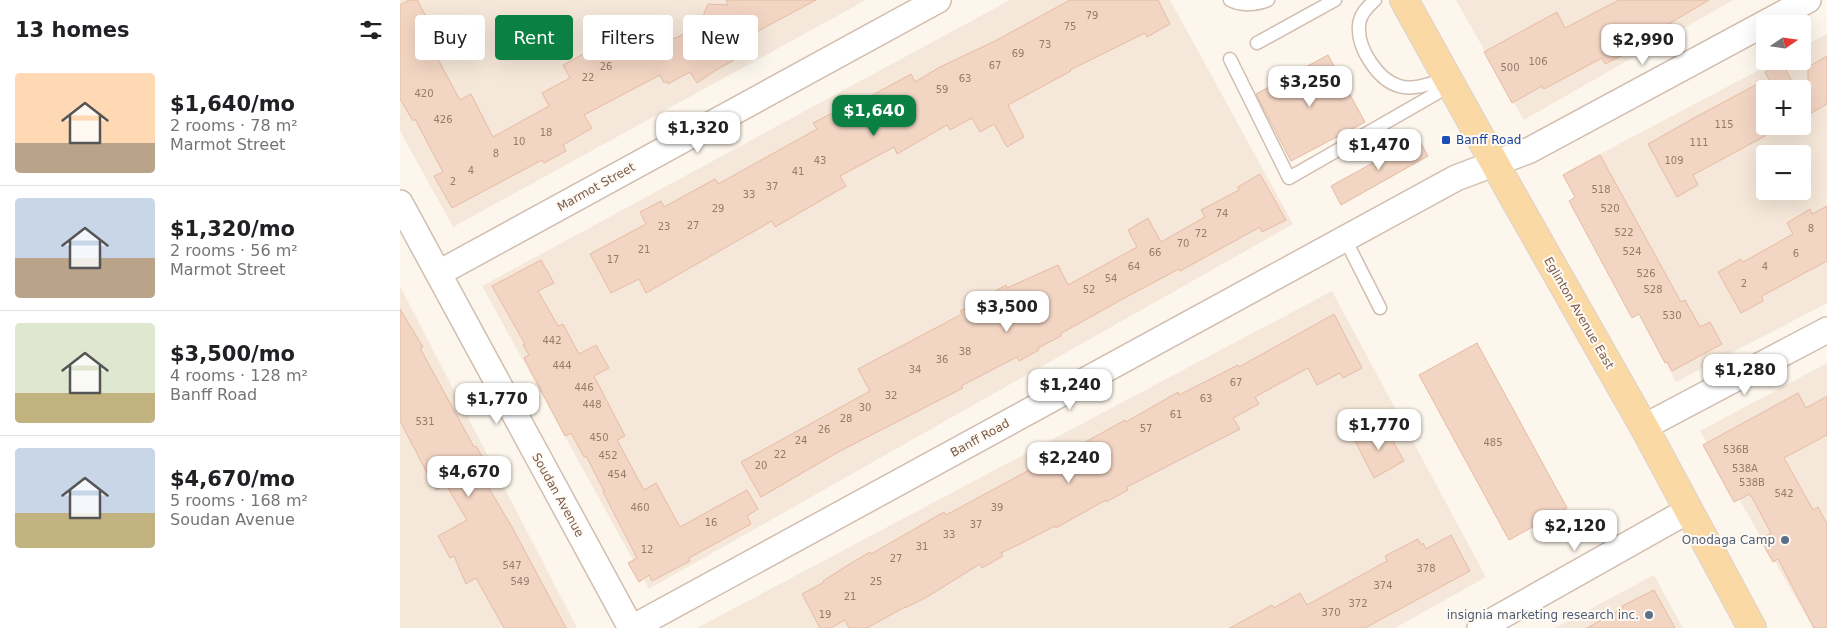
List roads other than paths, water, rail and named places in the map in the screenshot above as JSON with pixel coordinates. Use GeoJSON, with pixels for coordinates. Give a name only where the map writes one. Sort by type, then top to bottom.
{"type":"FeatureCollection","features":[{"type":"Feature","properties":{"kind":"main road","name":"Eglinton Avenue East"},"geometry":{"type":"LineString","coordinates":[[1404,0],[1644,428],[1752,628]]}},
{"type":"Feature","properties":{"kind":"street","name":"Marmot Street"},"geometry":{"type":"LineString","coordinates":[[438,273],[938,0]]}},
{"type":"Feature","properties":{"kind":"street","name":"Banff Road"},"geometry":{"type":"LineString","coordinates":[[632,628],[1456,178],[1495,165],[1530,150],[1808,0]]}},
{"type":"Feature","properties":{"kind":"street","name":"Soudan Avenue"},"geometry":{"type":"LineString","coordinates":[[400,203],[554,490],[632,628]]}},
{"type":"Feature","properties":{"kind":"street"},"geometry":{"type":"LineString","coordinates":[[1644,428],[1827,330]]}},
{"type":"Feature","properties":{"kind":"street"},"geometry":{"type":"LineString","coordinates":[[1480,628],[1689,510]]}},
{"type":"Feature","properties":{"kind":"lane"},"geometry":{"type":"LineString","coordinates":[[1230,0],[1240,4],[1261,3],[1268,0]]}},
{"type":"Feature","properties":{"kind":"lane"},"geometry":{"type":"LineString","coordinates":[[1256,43],[1335,0]]}},
{"type":"Feature","properties":{"kind":"lane"},"geometry":{"type":"LineString","coordinates":[[1375,0],[1366,8],[1359,25],[1362,48],[1380,76],[1397,86],[1409,88],[1449,82]]}},
{"type":"Feature","properties":{"kind":"lane"},"geometry":{"type":"LineString","coordinates":[[1230,59],[1289,178],[1449,82]]}},
{"type":"Feature","properties":{"kind":"lane"},"geometry":{"type":"LineString","coordinates":[[1345,239],[1380,308]]}},
{"type":"Feature","properties":{"kind":"place","name":"Banff Road"},"geometry":{"type":"Point","coordinates":[1446,140]}},
{"type":"Feature","properties":{"kind":"place","name":"Onodaga Camp"},"geometry":{"type":"Point","coordinates":[1785,540]}},
{"type":"Feature","properties":{"kind":"place","name":"insignia marketing research inc."},"geometry":{"type":"Point","coordinates":[1649,615]}}]}
